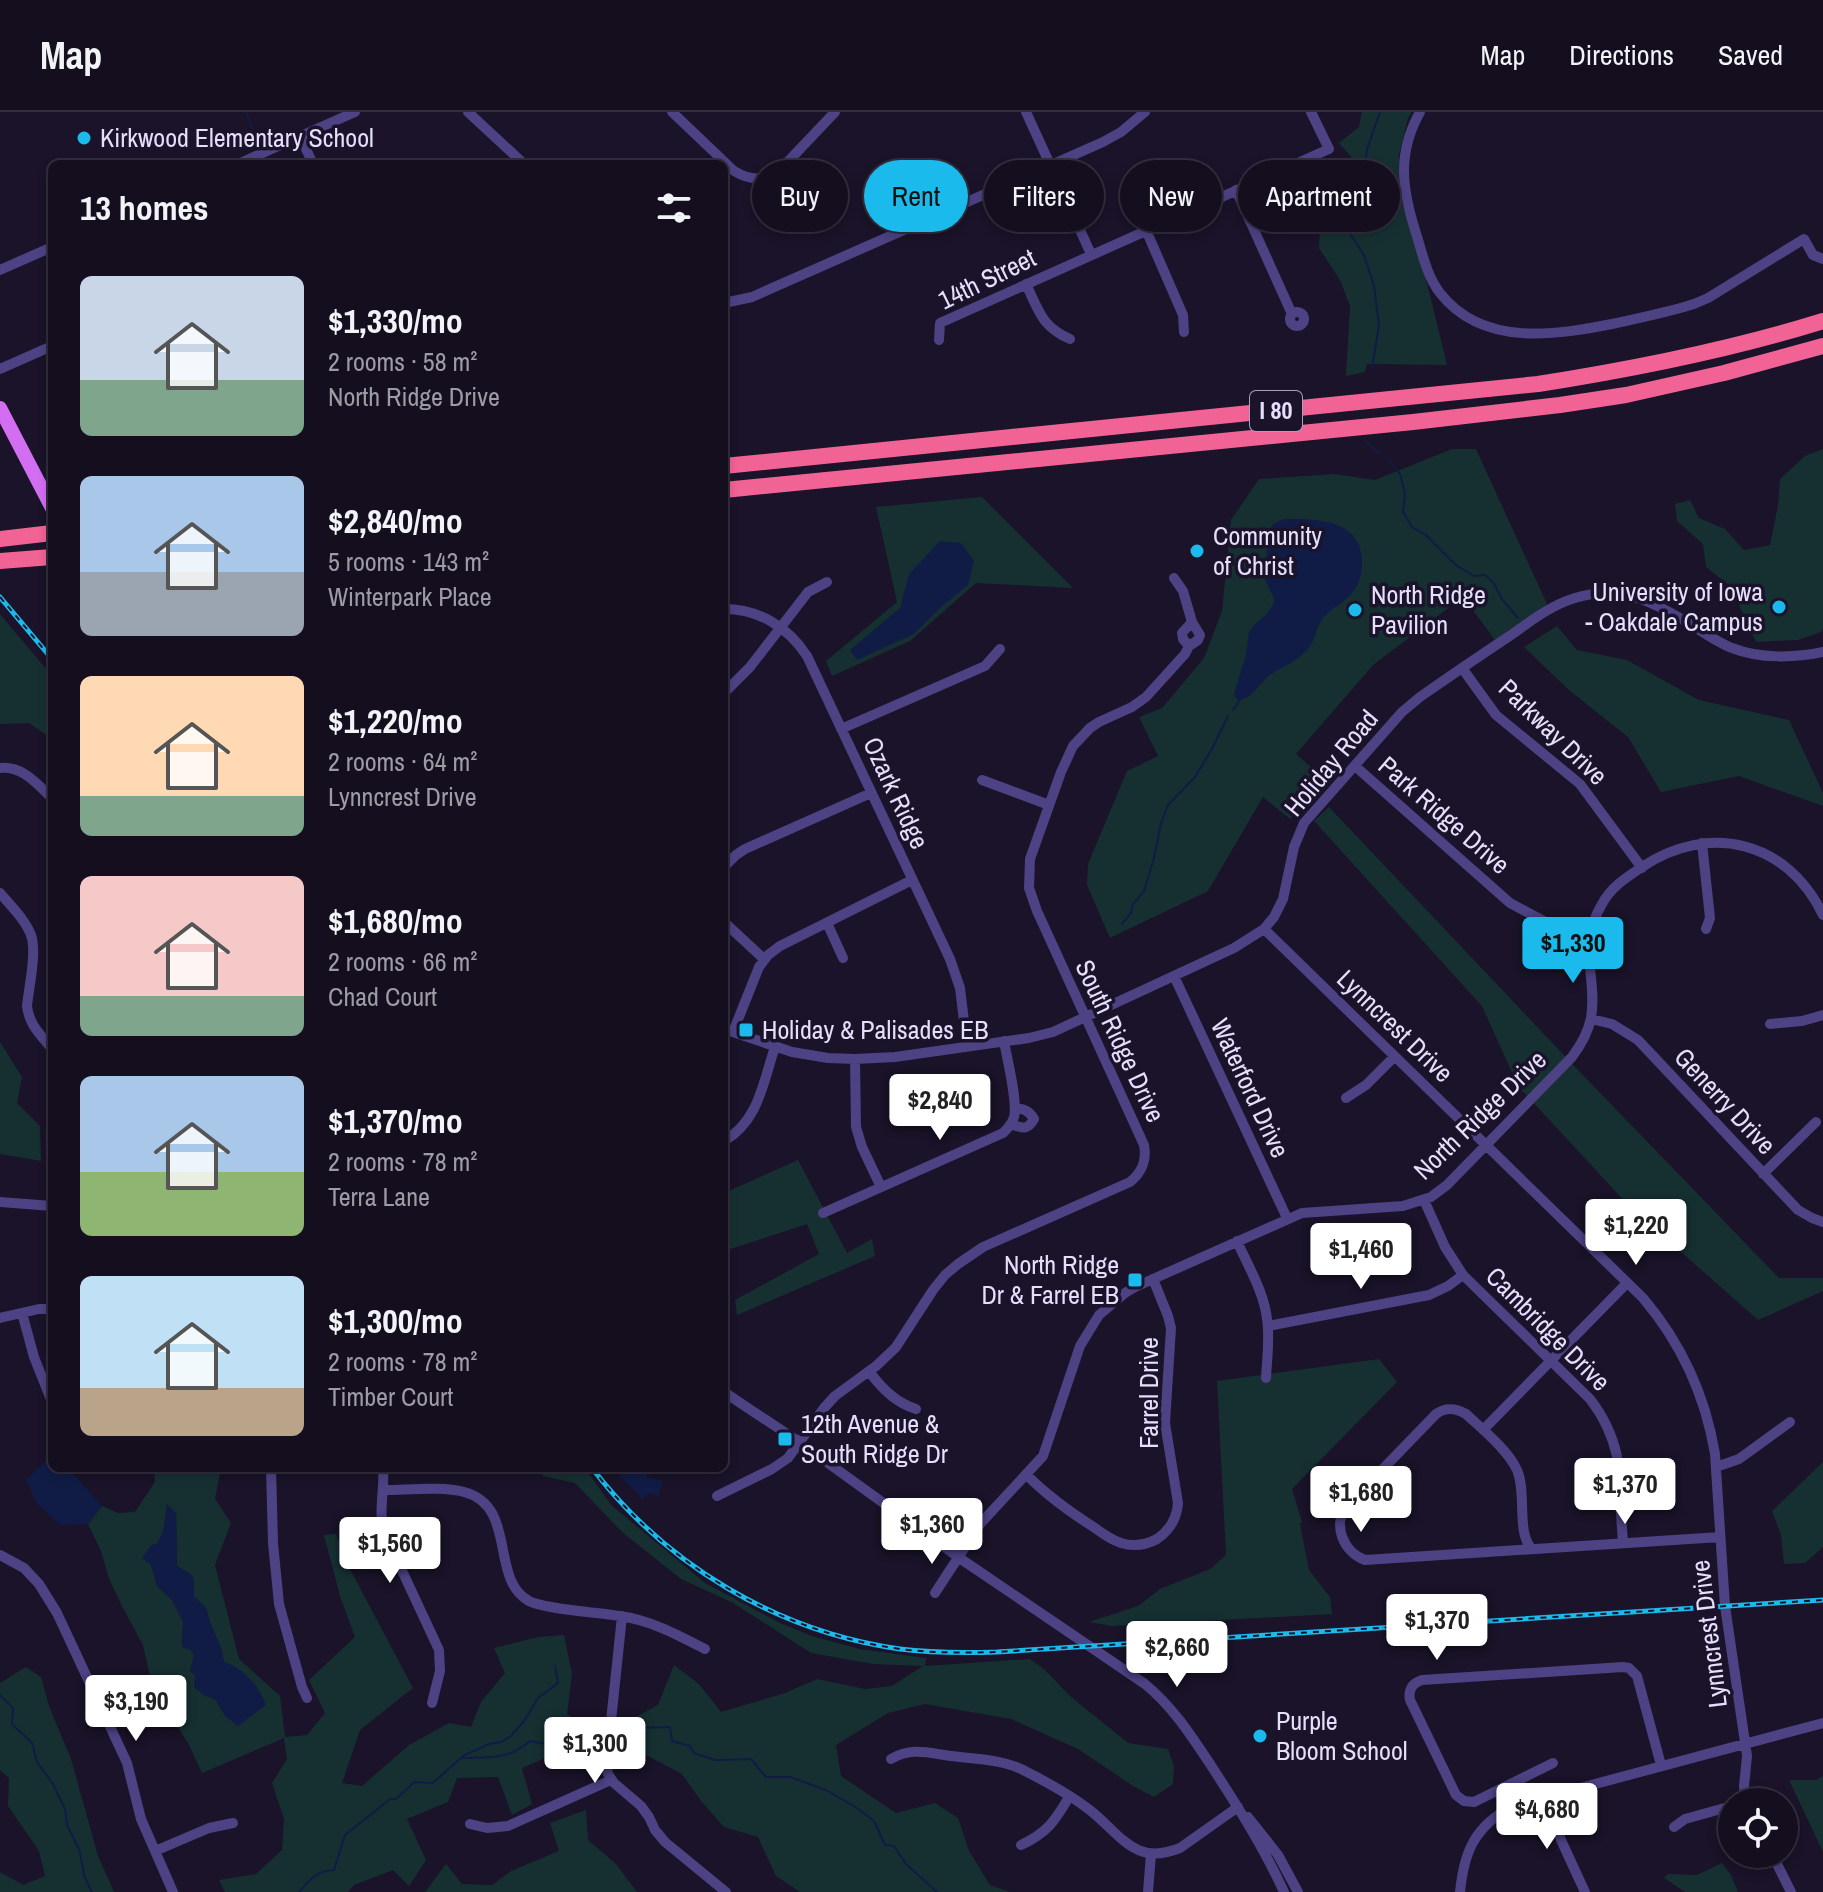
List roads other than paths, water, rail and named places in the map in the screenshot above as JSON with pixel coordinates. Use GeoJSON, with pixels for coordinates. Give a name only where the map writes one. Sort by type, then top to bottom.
{"type":"FeatureCollection","features":[{"type":"Feature","properties":{"kind":"highway","name":"I 80"},"geometry":{"type":"LineString","coordinates":[[728,466],[1538,384],[1696,355],[1823,321]]}},
{"type":"Feature","properties":{"kind":"highway","name":"I 80"},"geometry":{"type":"LineString","coordinates":[[728,490],[1489,414],[1626,395],[1823,348]]}},
{"type":"Feature","properties":{"kind":"highway"},"geometry":{"type":"LineString","coordinates":[[0,539],[48,533]]}},
{"type":"Feature","properties":{"kind":"highway"},"geometry":{"type":"LineString","coordinates":[[0,561],[48,557]]}},
{"type":"Feature","properties":{"kind":"main road"},"geometry":{"type":"LineString","coordinates":[[2,417],[48,501]]}},
{"type":"Feature","properties":{"kind":"street"},"geometry":{"type":"LineString","coordinates":[[247,160],[355,112]]}},
{"type":"Feature","properties":{"kind":"street"},"geometry":{"type":"LineString","coordinates":[[468,112],[520,160]]}},
{"type":"Feature","properties":{"kind":"street"},"geometry":{"type":"LineString","coordinates":[[672,112],[722,160]]}},
{"type":"Feature","properties":{"kind":"street"},"geometry":{"type":"LineString","coordinates":[[728,165],[743,176],[757,179],[770,177],[835,112]]}},
{"type":"Feature","properties":{"kind":"street"},"geometry":{"type":"LineString","coordinates":[[1026,112],[1049,160]]}},
{"type":"Feature","properties":{"kind":"street"},"geometry":{"type":"LineString","coordinates":[[1062,160],[1121,132],[1145,112]]}},
{"type":"Feature","properties":{"kind":"street","name":"14th Street"},"geometry":{"type":"LineString","coordinates":[[1222,196],[1329,149],[1311,112]]}},
{"type":"Feature","properties":{"kind":"street"},"geometry":{"type":"LineString","coordinates":[[1420,112],[1406,144],[1404,183],[1407,204],[1431,279],[1448,301],[1479,323],[1510,333],[1535,335],[1593,327],[1694,304],[1804,239],[1813,255],[1823,259]]}},
{"type":"Feature","properties":{"kind":"street"},"geometry":{"type":"LineString","coordinates":[[300,136],[311,160]]}},
{"type":"Feature","properties":{"kind":"street"},"geometry":{"type":"LineString","coordinates":[[1236,190],[1292,314]]}},
{"type":"Feature","properties":{"kind":"street"},"geometry":{"type":"LineString","coordinates":[[728,302],[752,297],[984,195]]}},
{"type":"Feature","properties":{"kind":"street"},"geometry":{"type":"LineString","coordinates":[[1081,232],[1091,254]]}},
{"type":"Feature","properties":{"kind":"street","name":"14th Street"},"geometry":{"type":"LineString","coordinates":[[939,340],[940,323],[1141,232]]}},
{"type":"Feature","properties":{"kind":"street"},"geometry":{"type":"LineString","coordinates":[[1147,232],[1183,315],[1184,332]]}},
{"type":"Feature","properties":{"kind":"street"},"geometry":{"type":"LineString","coordinates":[[0,270],[48,249]]}},
{"type":"Feature","properties":{"kind":"street"},"geometry":{"type":"LineString","coordinates":[[1026,284],[1045,323],[1070,339]]}},
{"type":"Feature","properties":{"kind":"street"},"geometry":{"type":"LineString","coordinates":[[0,369],[48,348]]}},
{"type":"Feature","properties":{"kind":"street","name":"South Ridge Drive"},"geometry":{"type":"LineString","coordinates":[[717,1496],[781,1464],[835,1396],[896,1347],[933,1290],[958,1264],[983,1247],[1130,1182],[1141,1170],[1145,1157],[1144,1145],[1037,911],[1029,888],[1030,859],[1069,753],[1079,739],[1099,722],[1146,697],[1185,654],[1189,646],[1182,633],[1192,622],[1183,591],[1174,578]]}},
{"type":"Feature","properties":{"kind":"street"},"geometry":{"type":"LineString","coordinates":[[728,689],[750,667],[808,592],[827,582]]}},
{"type":"Feature","properties":{"kind":"street","name":"Holiday Road"},"geometry":{"type":"LineString","coordinates":[[729,1031],[810,1055],[855,1059],[895,1057],[1044,1035],[1234,948],[1264,929],[1274,917],[1283,899],[1294,847],[1304,823],[1412,702],[1559,604],[1573,598],[1604,593],[1646,600],[1718,642],[1743,651],[1781,656],[1823,652]]}},
{"type":"Feature","properties":{"kind":"street","name":"Ozark Ridge"},"geometry":{"type":"LineString","coordinates":[[728,609],[756,614],[781,627],[807,656],[950,959],[960,988],[967,1046]]}},
{"type":"Feature","properties":{"kind":"street"},"geometry":{"type":"LineString","coordinates":[[841,729],[985,666],[1000,649]]}},
{"type":"Feature","properties":{"kind":"street","name":"Parkway Drive"},"geometry":{"type":"LineString","coordinates":[[1462,668],[1485,702],[1507,726],[1580,784],[1642,868]]}},
{"type":"Feature","properties":{"kind":"street","name":"Park Ridge Drive"},"geometry":{"type":"LineString","coordinates":[[1355,766],[1510,903],[1549,924],[1590,936]]}},
{"type":"Feature","properties":{"kind":"street"},"geometry":{"type":"LineString","coordinates":[[0,768],[12,767],[26,774],[48,794]]}},
{"type":"Feature","properties":{"kind":"street"},"geometry":{"type":"LineString","coordinates":[[982,780],[1049,805]]}},
{"type":"Feature","properties":{"kind":"street"},"geometry":{"type":"LineString","coordinates":[[728,863],[745,849],[871,793]]}},
{"type":"Feature","properties":{"kind":"street"},"geometry":{"type":"LineString","coordinates":[[1702,843],[1710,918],[1706,929]]}},
{"type":"Feature","properties":{"kind":"street","name":"North Ridge Drive"},"geometry":{"type":"LineString","coordinates":[[935,1593],[980,1524],[1043,1456],[1080,1346],[1093,1323],[1108,1307],[1125,1293],[1153,1279],[1287,1218],[1319,1211],[1403,1206],[1424,1200],[1447,1185],[1572,1057],[1584,1039],[1591,1019],[1590,936],[1602,902],[1623,880],[1672,850],[1702,843],[1729,843],[1770,856],[1784,865],[1802,881],[1823,915]]}},
{"type":"Feature","properties":{"kind":"street"},"geometry":{"type":"LineString","coordinates":[[729,1031],[764,959],[780,946],[912,880]]}},
{"type":"Feature","properties":{"kind":"street"},"geometry":{"type":"LineString","coordinates":[[0,893],[31,935],[28,1013],[35,1030],[48,1045]]}},
{"type":"Feature","properties":{"kind":"street"},"geometry":{"type":"LineString","coordinates":[[827,923],[843,958]]}},
{"type":"Feature","properties":{"kind":"street"},"geometry":{"type":"LineString","coordinates":[[728,926],[764,959]]}},
{"type":"Feature","properties":{"kind":"street","name":"Lynncrest Drive"},"geometry":{"type":"LineString","coordinates":[[1264,929],[1643,1298],[1692,1371],[1707,1416],[1716,1467],[1725,1606],[1747,1756],[1744,1788]]}},
{"type":"Feature","properties":{"kind":"street","name":"Waterford Drive"},"geometry":{"type":"LineString","coordinates":[[1174,976],[1287,1218]]}},
{"type":"Feature","properties":{"kind":"street"},"geometry":{"type":"LineString","coordinates":[[1770,1024],[1823,1015]]}},
{"type":"Feature","properties":{"kind":"street","name":"Generry Drive"},"geometry":{"type":"LineString","coordinates":[[1591,1019],[1612,1024],[1638,1040],[1798,1210],[1823,1222]]}},
{"type":"Feature","properties":{"kind":"street"},"geometry":{"type":"LineString","coordinates":[[823,1213],[1003,1133],[1011,1124],[1015,1108],[1004,1041]]}},
{"type":"Feature","properties":{"kind":"street"},"geometry":{"type":"LineString","coordinates":[[728,1138],[741,1129],[752,1115],[775,1047]]}},
{"type":"Feature","properties":{"kind":"street"},"geometry":{"type":"LineString","coordinates":[[1346,1098],[1366,1085],[1394,1057]]}},
{"type":"Feature","properties":{"kind":"street"},"geometry":{"type":"LineString","coordinates":[[855,1059],[856,1127],[881,1187]]}},
{"type":"Feature","properties":{"kind":"street"},"geometry":{"type":"LineString","coordinates":[[1011,1124],[1024,1128],[1030,1126],[1034,1119],[1025,1110],[1015,1108]]}},
{"type":"Feature","properties":{"kind":"street"},"geometry":{"type":"LineString","coordinates":[[1763,1174],[1816,1122]]}},
{"type":"Feature","properties":{"kind":"street","name":"Cambridge Drive"},"geometry":{"type":"LineString","coordinates":[[1424,1200],[1445,1247],[1463,1275],[1599,1411],[1610,1432],[1617,1456],[1623,1543]]}},
{"type":"Feature","properties":{"kind":"street"},"geometry":{"type":"LineString","coordinates":[[0,1202],[48,1206]]}},
{"type":"Feature","properties":{"kind":"street"},"geometry":{"type":"LineString","coordinates":[[1237,1241],[1260,1293],[1268,1326],[1266,1378]]}},
{"type":"Feature","properties":{"kind":"street"},"geometry":{"type":"LineString","coordinates":[[1268,1326],[1429,1295],[1463,1275]]}},
{"type":"Feature","properties":{"kind":"street","name":"Farrel Drive"},"geometry":{"type":"LineString","coordinates":[[1027,1475],[1050,1498],[1118,1542],[1146,1544],[1169,1528],[1178,1503],[1165,1423],[1171,1328],[1153,1279]]}},
{"type":"Feature","properties":{"kind":"street"},"geometry":{"type":"LineString","coordinates":[[1483,1430],[1627,1283]]}},
{"type":"Feature","properties":{"kind":"street"},"geometry":{"type":"LineString","coordinates":[[0,1318],[48,1309]]}},
{"type":"Feature","properties":{"kind":"street"},"geometry":{"type":"LineString","coordinates":[[22,1313],[48,1392]]}},
{"type":"Feature","properties":{"kind":"street"},"geometry":{"type":"LineString","coordinates":[[869,1371],[884,1391],[916,1409]]}},
{"type":"Feature","properties":{"kind":"street"},"geometry":{"type":"LineString","coordinates":[[728,1395],[1158,1695],[1187,1730],[1238,1807],[1284,1892]]}},
{"type":"Feature","properties":{"kind":"street"},"geometry":{"type":"LineString","coordinates":[[1532,1549],[1525,1541],[1518,1472],[1510,1458],[1483,1430],[1457,1410],[1444,1410],[1436,1414],[1343,1510],[1339,1519],[1340,1532],[1352,1553],[1365,1560],[1720,1537]]}},
{"type":"Feature","properties":{"kind":"street"},"geometry":{"type":"LineString","coordinates":[[1716,1467],[1739,1459],[1790,1422]]}},
{"type":"Feature","properties":{"kind":"street"},"geometry":{"type":"LineString","coordinates":[[271,1472],[279,1604],[307,1698]]}},
{"type":"Feature","properties":{"kind":"street"},"geometry":{"type":"LineString","coordinates":[[383,1472],[380,1512],[384,1532],[439,1650],[440,1671],[432,1703]]}},
{"type":"Feature","properties":{"kind":"street"},"geometry":{"type":"LineString","coordinates":[[384,1490],[453,1490],[472,1495],[481,1500],[493,1515],[511,1580],[521,1595],[536,1603],[643,1620],[705,1649]]}},
{"type":"Feature","properties":{"kind":"street"},"geometry":{"type":"LineString","coordinates":[[0,1555],[24,1568],[39,1584],[57,1613],[127,1763],[141,1819],[173,1892]]}},
{"type":"Feature","properties":{"kind":"street"},"geometry":{"type":"LineString","coordinates":[[622,1616],[611,1721],[604,1748],[606,1767],[611,1780],[641,1806],[665,1842],[726,1892]]}},
{"type":"Feature","properties":{"kind":"street"},"geometry":{"type":"LineString","coordinates":[[1553,1763],[1474,1802],[1459,1799],[1410,1700],[1413,1685],[1422,1680],[1629,1668],[1637,1676],[1661,1765]]}},
{"type":"Feature","properties":{"kind":"street"},"geometry":{"type":"LineString","coordinates":[[1460,1892],[1466,1856],[1476,1836],[1501,1812],[1524,1802],[1823,1723]]}},
{"type":"Feature","properties":{"kind":"street"},"geometry":{"type":"LineString","coordinates":[[891,1759],[912,1750],[1001,1762],[1023,1770],[1089,1809],[1123,1842],[1140,1852],[1151,1854],[1180,1848],[1238,1807]]}},
{"type":"Feature","properties":{"kind":"street"},"geometry":{"type":"LineString","coordinates":[[470,1824],[487,1828],[508,1826],[611,1780]]}},
{"type":"Feature","properties":{"kind":"street"},"geometry":{"type":"LineString","coordinates":[[1515,1782],[1524,1802]]}},
{"type":"Feature","properties":{"kind":"street"},"geometry":{"type":"LineString","coordinates":[[1547,1796],[1561,1840],[1585,1892]]}},
{"type":"Feature","properties":{"kind":"street"},"geometry":{"type":"LineString","coordinates":[[1021,1845],[1049,1828],[1069,1797]]}},
{"type":"Feature","properties":{"kind":"street"},"geometry":{"type":"LineString","coordinates":[[1238,1807],[1266,1838],[1298,1892]]}},
{"type":"Feature","properties":{"kind":"street"},"geometry":{"type":"LineString","coordinates":[[1674,1827],[1685,1819],[1718,1810]]}},
{"type":"Feature","properties":{"kind":"street"},"geometry":{"type":"LineString","coordinates":[[155,1851],[209,1828],[233,1823]]}},
{"type":"Feature","properties":{"kind":"street"},"geometry":{"type":"LineString","coordinates":[[1148,1892],[1151,1854]]}},
{"type":"Feature","properties":{"kind":"street"},"geometry":{"type":"LineString","coordinates":[[1779,1868],[1791,1892]]}},
{"type":"Feature","properties":{"kind":"water"},"geometry":{"type":"Polygon","coordinates":[[[1284,519],[1322,521],[1345,529],[1359,546],[1362,560],[1360,579],[1352,594],[1323,618],[1306,651],[1270,675],[1247,698],[1237,700],[1234,694],[1246,655],[1249,632],[1274,603],[1265,580],[1268,533],[1273,524],[1284,519]]]}},
{"type":"Feature","properties":{"kind":"water"},"geometry":{"type":"Polygon","coordinates":[[[940,541],[961,543],[974,561],[968,585],[914,634],[857,660],[850,650],[900,608],[909,574],[940,541]]]}},
{"type":"Feature","properties":{"kind":"water"},"geometry":{"type":"Polygon","coordinates":[[[48,1459],[48,1472],[72,1472],[102,1506],[88,1524],[60,1525],[37,1504],[26,1480],[48,1459]]]}},
{"type":"Feature","properties":{"kind":"water"},"geometry":{"type":"Polygon","coordinates":[[[617,1472],[646,1472],[647,1477],[663,1481],[658,1496],[650,1493],[642,1499],[617,1472]]]}},
{"type":"Feature","properties":{"kind":"water"},"geometry":{"type":"Polygon","coordinates":[[[167,1504],[176,1513],[177,1566],[193,1576],[194,1596],[206,1608],[224,1662],[250,1679],[266,1705],[238,1726],[226,1717],[215,1699],[194,1687],[195,1675],[190,1671],[194,1656],[191,1650],[182,1647],[183,1622],[172,1600],[157,1586],[151,1565],[142,1558],[151,1545],[157,1544],[163,1532],[167,1504]]]}},
{"type":"Feature","properties":{"kind":"waterway"},"geometry":{"type":"LineString","coordinates":[[246,112],[259,146]]}},
{"type":"Feature","properties":{"kind":"waterway"},"geometry":{"type":"LineString","coordinates":[[1366,160],[1380,112]]}},
{"type":"Feature","properties":{"kind":"waterway"},"geometry":{"type":"LineString","coordinates":[[1351,232],[1364,255],[1374,286],[1379,325],[1372,368]]}},
{"type":"Feature","properties":{"kind":"waterway"},"geometry":{"type":"LineString","coordinates":[[1365,441],[1381,454]]}},
{"type":"Feature","properties":{"kind":"waterway"},"geometry":{"type":"LineString","coordinates":[[1390,461],[1400,474],[1405,493],[1403,512],[1412,527],[1426,535],[1456,565],[1474,576],[1485,575],[1518,618]]}},
{"type":"Feature","properties":{"kind":"waterway"},"geometry":{"type":"LineString","coordinates":[[1233,710],[1240,700]]}},
{"type":"Feature","properties":{"kind":"waterway"},"geometry":{"type":"LineString","coordinates":[[1122,924],[1144,891],[1168,805],[1195,777],[1228,716]]}},
{"type":"Feature","properties":{"kind":"waterway"},"geometry":{"type":"LineString","coordinates":[[299,1892],[319,1874],[334,1870],[345,1835],[390,1799],[396,1799],[414,1782],[433,1783],[463,1756],[511,1736],[538,1698],[558,1683],[555,1666]]}},
{"type":"Feature","properties":{"kind":"waterway"},"geometry":{"type":"LineString","coordinates":[[0,1695],[13,1708],[12,1724],[32,1743],[37,1762],[53,1784],[65,1809],[67,1825],[79,1849],[85,1878],[92,1892]]}},
{"type":"Feature","properties":{"kind":"waterway"},"geometry":{"type":"LineString","coordinates":[[637,1728],[670,1727],[672,1741],[690,1746],[694,1753],[715,1760],[751,1759],[766,1777],[790,1777],[826,1790],[874,1821],[885,1845],[894,1846],[906,1864],[937,1892]]}},
{"type":"Feature","properties":{"kind":"waterway"},"geometry":{"type":"LineString","coordinates":[[461,1758],[506,1754],[530,1741],[550,1745],[567,1731],[585,1736]]}},
{"type":"Feature","properties":{"kind":"railway"},"geometry":{"type":"LineString","coordinates":[[0,597],[48,654]]}},
{"type":"Feature","properties":{"kind":"railway"},"geometry":{"type":"LineString","coordinates":[[595,1472],[654,1535],[728,1588],[768,1610],[811,1627],[900,1649],[997,1652],[1823,1600]]}},
{"type":"Feature","properties":{"kind":"place","name":"Kirkwood Elementary School"},"geometry":{"type":"Point","coordinates":[84,138]}},
{"type":"Feature","properties":{"kind":"place","name":"Community of Christ"},"geometry":{"type":"Point","coordinates":[1197,551]}},
{"type":"Feature","properties":{"kind":"place","name":"University of Iowa - Oakdale Campus"},"geometry":{"type":"Point","coordinates":[1779,607]}},
{"type":"Feature","properties":{"kind":"place","name":"North Ridge Pavilion"},"geometry":{"type":"Point","coordinates":[1355,610]}},
{"type":"Feature","properties":{"kind":"place","name":"Holiday & Palisades EB"},"geometry":{"type":"Point","coordinates":[746,1030]}},
{"type":"Feature","properties":{"kind":"place","name":"North Ridge Dr & Farrel EB"},"geometry":{"type":"Point","coordinates":[1135,1280]}},
{"type":"Feature","properties":{"kind":"place","name":"12th Avenue & South Ridge Dr"},"geometry":{"type":"Point","coordinates":[785,1439]}},
{"type":"Feature","properties":{"kind":"place","name":"Purple Bloom School"},"geometry":{"type":"Point","coordinates":[1260,1736]}}]}
